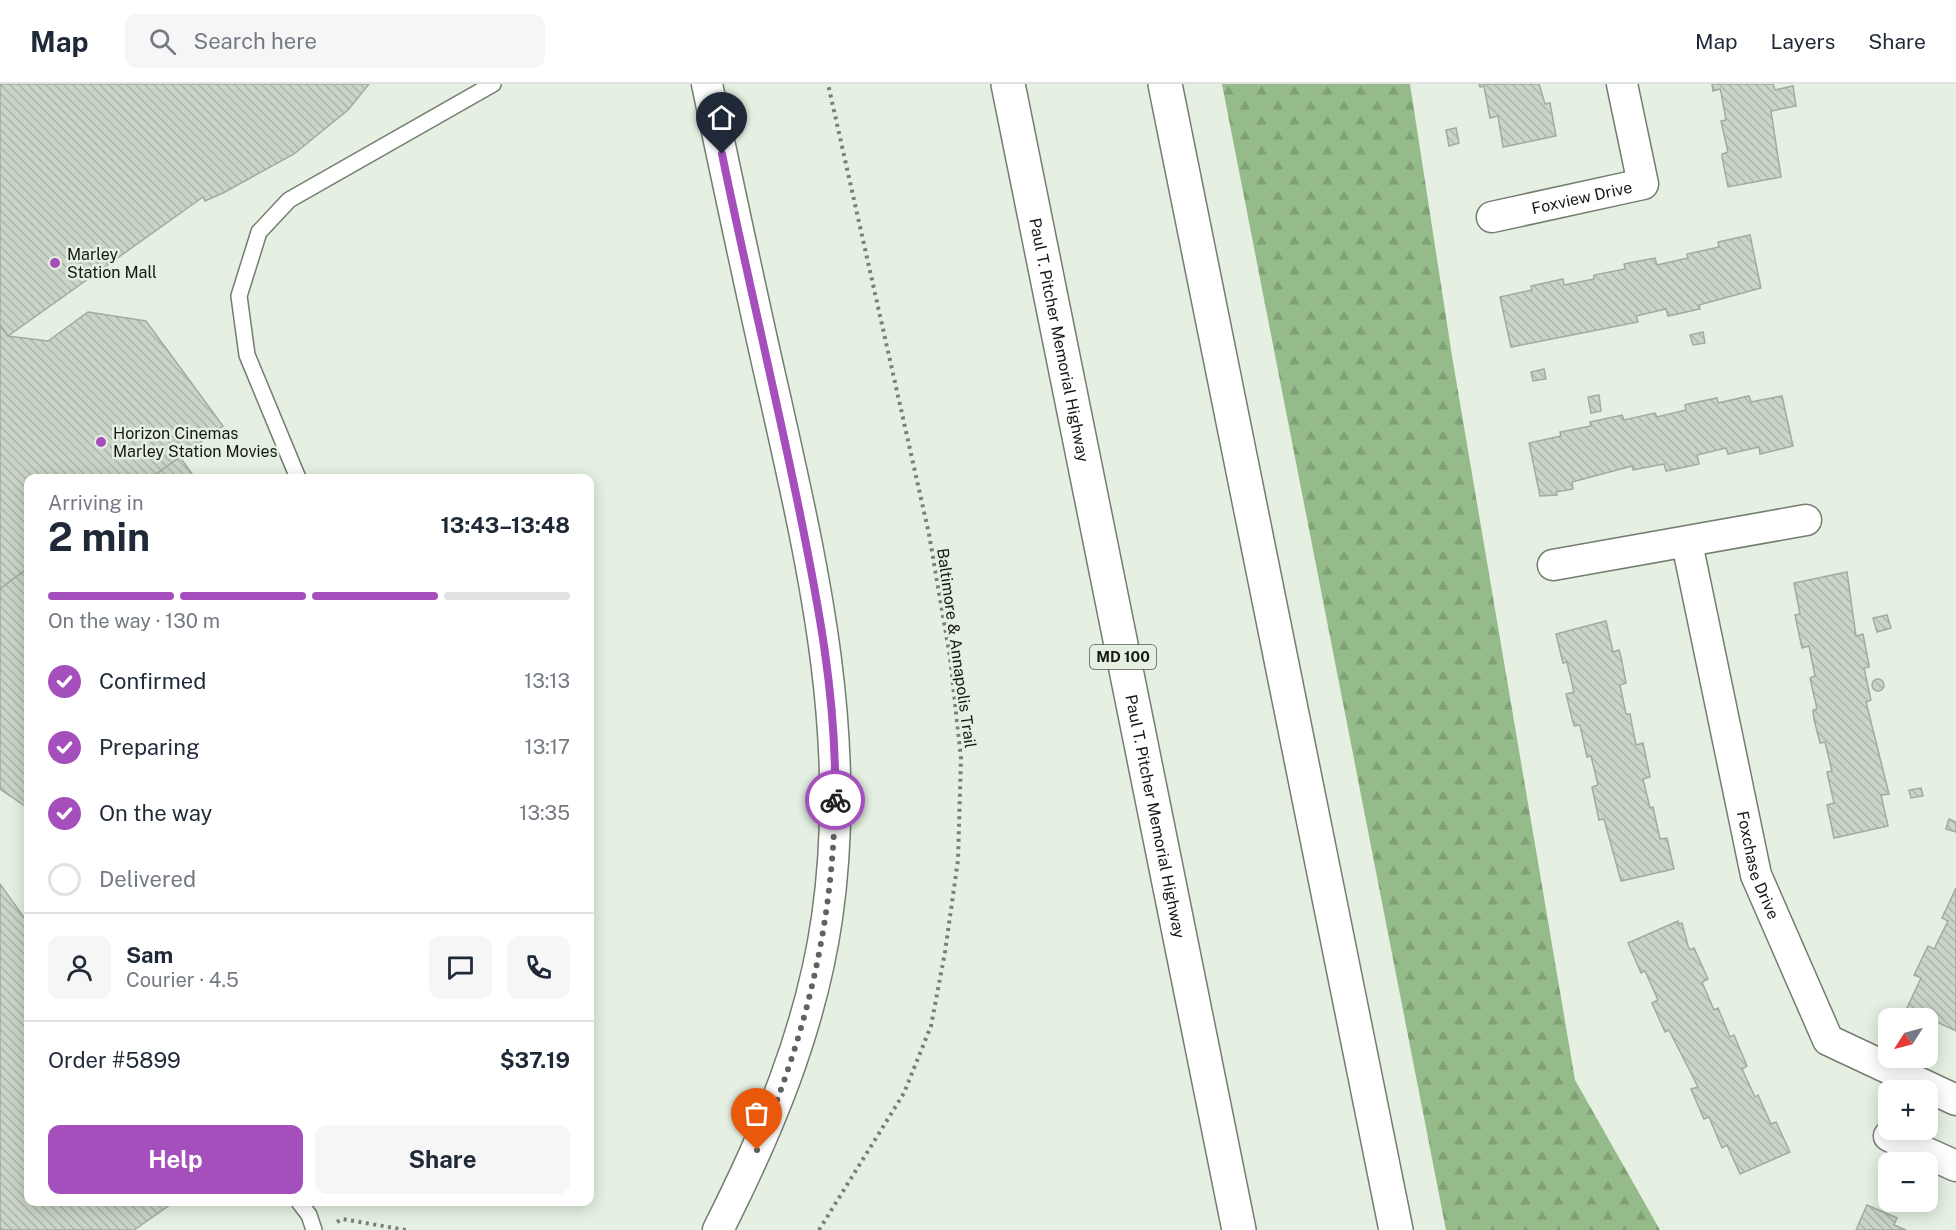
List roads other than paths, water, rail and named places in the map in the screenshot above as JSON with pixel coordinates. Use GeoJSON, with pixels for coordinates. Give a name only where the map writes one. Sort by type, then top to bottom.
{"type":"FeatureCollection","features":[{"type":"Feature","properties":{"kind":"highway","name":"Paul T. Pitcher Memorial Highway"},"geometry":{"type":"LineString","coordinates":[[1008,84],[1239,1230]]}},
{"type":"Feature","properties":{"kind":"highway"},"geometry":{"type":"LineString","coordinates":[[1165,84],[1396,1230]]}},
{"type":"Feature","properties":{"kind":"street"},"geometry":{"type":"LineString","coordinates":[[707,84],[812,570],[831,682],[836,756],[835,828],[827,918],[810,1004],[780,1095],[718,1230]]}},
{"type":"Feature","properties":{"kind":"street","name":"Foxview Drive"},"geometry":{"type":"LineString","coordinates":[[1492,217],[1642,184],[1622,84]]}},
{"type":"Feature","properties":{"kind":"street"},"geometry":{"type":"LineString","coordinates":[[1553,565],[1687,543],[1806,520]]}},
{"type":"Feature","properties":{"kind":"street","name":"Foxchase Drive"},"geometry":{"type":"LineString","coordinates":[[1687,543],[1756,875],[1828,1040],[1956,1100]]}},
{"type":"Feature","properties":{"kind":"street"},"geometry":{"type":"LineString","coordinates":[[1898,1140],[1956,1166]]}},
{"type":"Feature","properties":{"kind":"lane"},"geometry":{"type":"LineString","coordinates":[[296,474],[247,355],[239,296],[259,232],[289,200],[493,84]]}},
{"type":"Feature","properties":{"kind":"lane"},"geometry":{"type":"LineString","coordinates":[[302,1206],[309,1215],[314,1230]]}},
{"type":"Feature","properties":{"kind":"place","name":"Marley Station Mall"},"geometry":{"type":"Point","coordinates":[55,263]}},
{"type":"Feature","properties":{"kind":"place","name":"Horizon Cinemas Marley Station Movies"},"geometry":{"type":"Point","coordinates":[101,442]}}]}
